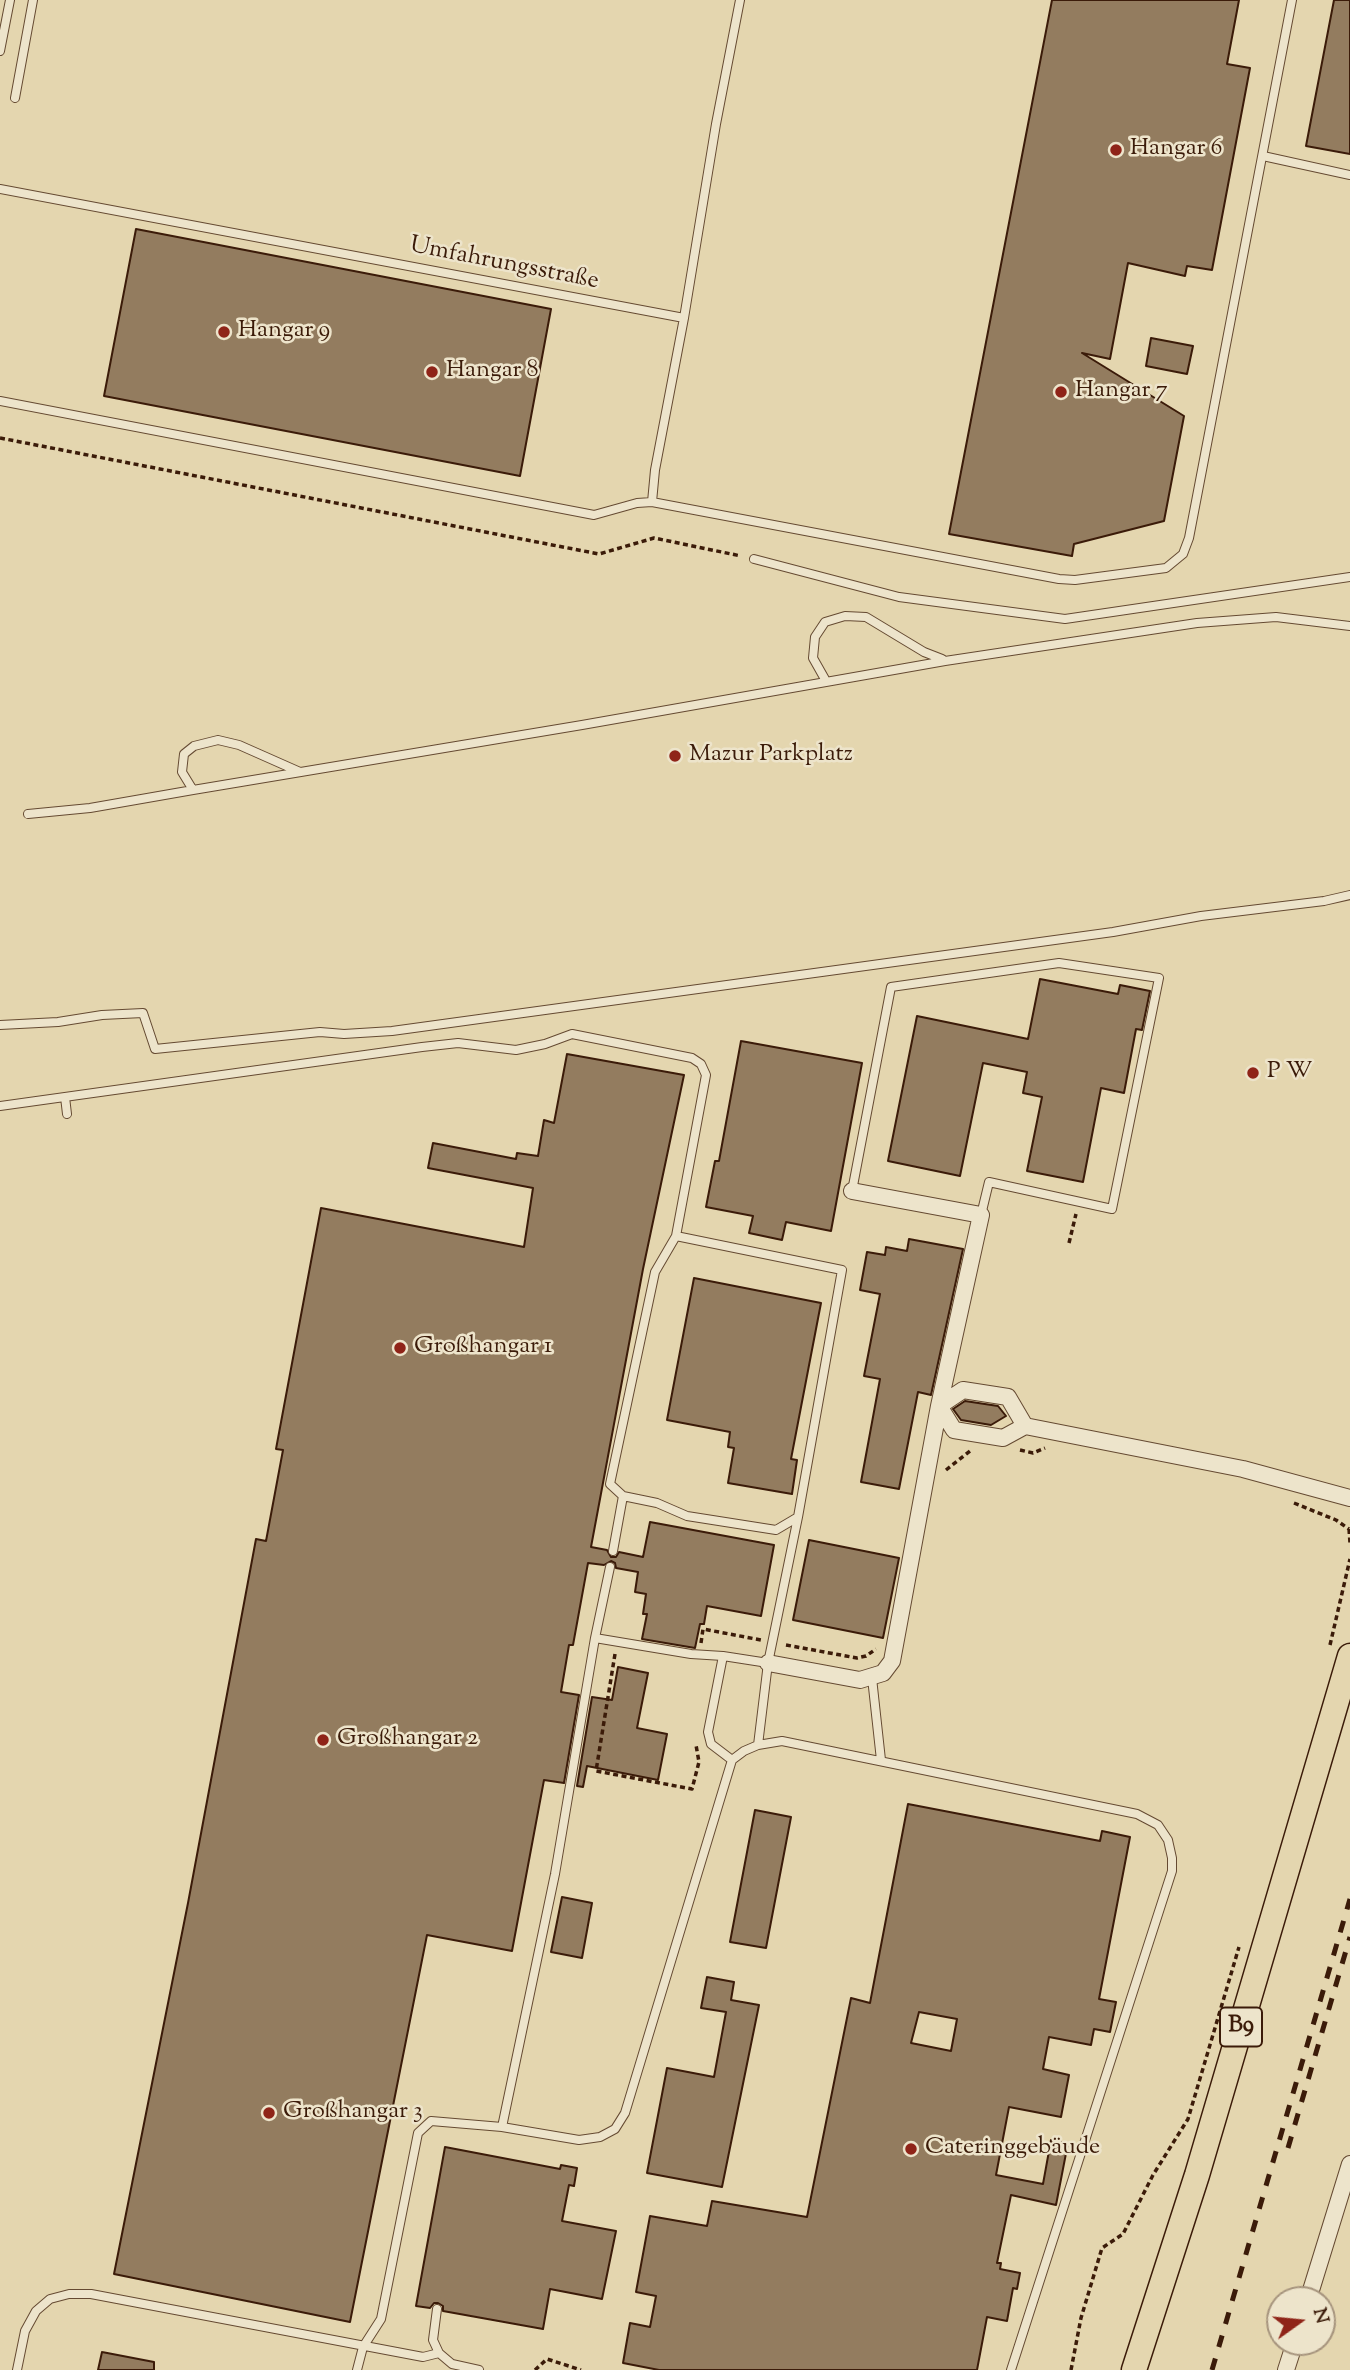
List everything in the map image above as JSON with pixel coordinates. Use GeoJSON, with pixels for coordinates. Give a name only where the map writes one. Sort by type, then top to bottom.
{"type":"FeatureCollection","features":[{"type":"Feature","properties":{"kind":"main road","name":"B9"},"geometry":{"type":"LineString","coordinates":[[1134,2370],[1197,2175],[1350,1656]]}},
{"type":"Feature","properties":{"kind":"street"},"geometry":{"type":"LineString","coordinates":[[768,1663],[860,1680],[883,1673],[892,1661],[939,1406],[981,1215],[852,1191]]}},
{"type":"Feature","properties":{"kind":"street"},"geometry":{"type":"LineString","coordinates":[[939,1406],[963,1390],[1008,1397],[1026,1426]]}},
{"type":"Feature","properties":{"kind":"street"},"geometry":{"type":"LineString","coordinates":[[939,1406],[954,1430],[1003,1438],[1026,1426],[1243,1469],[1350,1499]]}},
{"type":"Feature","properties":{"kind":"street"},"geometry":{"type":"LineString","coordinates":[[1312,2286],[1350,2164]]}},
{"type":"Feature","properties":{"kind":"lane"},"geometry":{"type":"LineString","coordinates":[[0,51],[10,0]]}},
{"type":"Feature","properties":{"kind":"lane"},"geometry":{"type":"LineString","coordinates":[[15,98],[33,0]]}},
{"type":"Feature","properties":{"kind":"lane"},"geometry":{"type":"LineString","coordinates":[[652,502],[655,470],[740,0]]}},
{"type":"Feature","properties":{"kind":"lane"},"geometry":{"type":"LineString","coordinates":[[0,401],[594,515],[636,503],[652,502],[1059,579],[1075,580],[1166,568],[1183,554],[1189,538],[1292,0]]}},
{"type":"Feature","properties":{"kind":"lane"},"geometry":{"type":"LineString","coordinates":[[1263,156],[1350,175]]}},
{"type":"Feature","properties":{"kind":"lane","name":"Umfahrungsstraße"},"geometry":{"type":"LineString","coordinates":[[0,188],[684,318]]}},
{"type":"Feature","properties":{"kind":"lane"},"geometry":{"type":"LineString","coordinates":[[754,559],[899,597],[1065,619],[1350,577]]}},
{"type":"Feature","properties":{"kind":"lane"},"geometry":{"type":"LineString","coordinates":[[826,681],[813,658],[815,637],[825,622],[845,616],[866,617],[924,652],[945,661]]}},
{"type":"Feature","properties":{"kind":"lane"},"geometry":{"type":"LineString","coordinates":[[28,814],[90,808],[945,661],[1225,620],[1276,617],[1350,626]]}},
{"type":"Feature","properties":{"kind":"lane"},"geometry":{"type":"LineString","coordinates":[[193,790],[182,772],[184,754],[205,741],[218,740],[239,745],[300,772]]}},
{"type":"Feature","properties":{"kind":"lane"},"geometry":{"type":"LineString","coordinates":[[0,1025],[143,1013],[155,1049],[320,1032],[344,1034],[392,1031],[1090,935],[1200,915],[1300,904],[1350,895]]}},
{"type":"Feature","properties":{"kind":"lane"},"geometry":{"type":"LineString","coordinates":[[852,1191],[891,987],[1059,963],[1159,978],[1112,1209],[989,1182],[981,1215]]}},
{"type":"Feature","properties":{"kind":"lane"},"geometry":{"type":"LineString","coordinates":[[0,1106],[458,1043],[516,1050],[545,1044],[572,1034],[692,1058],[701,1064],[706,1075],[676,1236],[655,1272],[610,1485],[622,1496],[657,1503],[687,1516],[776,1531],[798,1517]]}},
{"type":"Feature","properties":{"kind":"lane"},"geometry":{"type":"LineString","coordinates":[[65,1097],[67,1114]]}},
{"type":"Feature","properties":{"kind":"lane"},"geometry":{"type":"LineString","coordinates":[[676,1236],[842,1270],[798,1517],[768,1663],[758,1745]]}},
{"type":"Feature","properties":{"kind":"lane"},"geometry":{"type":"LineString","coordinates":[[613,1551],[622,1496]]}},
{"type":"Feature","properties":{"kind":"lane"},"geometry":{"type":"LineString","coordinates":[[502,2127],[555,1874],[595,1638],[610,1567]]}},
{"type":"Feature","properties":{"kind":"lane"},"geometry":{"type":"LineString","coordinates":[[595,1638],[768,1663]]}},
{"type":"Feature","properties":{"kind":"lane"},"geometry":{"type":"LineString","coordinates":[[723,1656],[708,1731],[711,1744],[732,1760]]}},
{"type":"Feature","properties":{"kind":"lane"},"geometry":{"type":"LineString","coordinates":[[872,1678],[881,1760]]}},
{"type":"Feature","properties":{"kind":"lane"},"geometry":{"type":"LineString","coordinates":[[357,2370],[363,2347],[381,2319],[418,2133],[431,2121],[502,2127],[579,2140],[600,2137],[615,2129],[625,2113],[732,1760],[758,1745],[782,1741],[1137,1814],[1158,1825],[1168,1840],[1172,1871],[1012,2370]]}},
{"type":"Feature","properties":{"kind":"lane"},"geometry":{"type":"LineString","coordinates":[[17,2370],[25,2331],[36,2311],[50,2299],[69,2294],[92,2294],[423,2357],[439,2353]]}},
{"type":"Feature","properties":{"kind":"lane"},"geometry":{"type":"LineString","coordinates":[[437,2309],[433,2340],[439,2353],[452,2364],[479,2370]]}},
{"type":"Feature","properties":{"kind":"path"},"geometry":{"type":"LineString","coordinates":[[0,438],[599,554],[654,538],[754,559]]}},
{"type":"Feature","properties":{"kind":"path"},"geometry":{"type":"LineString","coordinates":[[1069,1242],[1079,1201]]}},
{"type":"Feature","properties":{"kind":"path"},"geometry":{"type":"LineString","coordinates":[[1350,1527],[1350,1543]]}},
{"type":"Feature","properties":{"kind":"path"},"geometry":{"type":"LineString","coordinates":[[618,1642],[596,1771],[692,1789],[698,1762],[695,1740]]}},
{"type":"Feature","properties":{"kind":"path"},"geometry":{"type":"LineString","coordinates":[[1071,2370],[1081,2318],[1102,2248],[1124,2234],[1153,2175],[1188,2119],[1241,1942]]}},
{"type":"Feature","properties":{"kind":"path"},"geometry":{"type":"LineString","coordinates":[[535,2370],[547,2359],[581,2370]]}},
{"type":"Feature","properties":{"kind":"building"},"geometry":{"type":"Polygon","coordinates":[[[1052,0],[1239,0],[1227,64],[1250,68],[1212,270],[1187,266],[1185,276],[1128,263],[1110,359],[1082,353],[1184,416],[1164,521],[1074,544],[1072,556],[949,534],[1052,0]]]}},
{"type":"Feature","properties":{"kind":"building"},"geometry":{"type":"Polygon","coordinates":[[[1334,0],[1350,0],[1350,154],[1306,146],[1334,0]]]}},
{"type":"Feature","properties":{"kind":"building"},"geometry":{"type":"Polygon","coordinates":[[[136,229],[551,309],[520,476],[104,396],[136,229]]]}},
{"type":"Feature","properties":{"kind":"building"},"geometry":{"type":"Polygon","coordinates":[[[1151,338],[1193,346],[1187,374],[1146,366],[1151,338]]]}},
{"type":"Feature","properties":{"kind":"building"},"geometry":{"type":"Polygon","coordinates":[[[1040,979],[1118,994],[1120,985],[1150,991],[1142,1030],[1136,1029],[1124,1093],[1101,1088],[1083,1182],[1027,1171],[1042,1097],[1023,1093],[1027,1072],[983,1063],[960,1176],[888,1161],[917,1016],[1028,1039],[1040,979]]]}},
{"type":"Feature","properties":{"kind":"building"},"geometry":{"type":"Polygon","coordinates":[[[741,1041],[862,1063],[831,1231],[786,1222],[782,1240],[749,1233],[753,1216],[706,1207],[715,1161],[719,1161],[741,1041]]]}},
{"type":"Feature","properties":{"kind":"building"},"geometry":{"type":"Polygon","coordinates":[[[567,1054],[684,1075],[643,1269],[591,1547],[607,1550],[611,1557],[616,1557],[619,1552],[643,1557],[650,1522],[774,1545],[761,1616],[707,1606],[695,1648],[642,1639],[647,1614],[643,1614],[646,1594],[635,1592],[638,1572],[616,1568],[611,1561],[604,1565],[588,1563],[573,1645],[569,1645],[561,1692],[579,1695],[564,1783],[544,1780],[512,1951],[427,1935],[350,2322],[114,2274],[188,1903],[256,1539],[266,1541],[283,1450],[276,1449],[321,1208],[524,1247],[533,1188],[428,1168],[433,1143],[516,1159],[517,1153],[538,1156],[544,1120],[554,1123],[567,1054]]]}},
{"type":"Feature","properties":{"kind":"building"},"geometry":{"type":"Polygon","coordinates":[[[909,1239],[963,1249],[931,1395],[918,1392],[899,1489],[861,1482],[880,1379],[864,1376],[880,1294],[860,1290],[867,1252],[885,1255],[886,1247],[907,1251],[909,1239]]]}},
{"type":"Feature","properties":{"kind":"building"},"geometry":{"type":"Polygon","coordinates":[[[694,1278],[821,1303],[791,1459],[797,1460],[792,1494],[728,1483],[734,1448],[728,1447],[730,1432],[667,1420],[694,1278]]]}},
{"type":"Feature","properties":{"kind":"building"},"geometry":{"type":"Polygon","coordinates":[[[965,1401],[998,1406],[1006,1416],[991,1425],[961,1420],[953,1409],[965,1401]]]}},
{"type":"Feature","properties":{"kind":"building"},"geometry":{"type":"Polygon","coordinates":[[[809,1540],[899,1558],[883,1638],[793,1620],[809,1540]]]}},
{"type":"Feature","properties":{"kind":"building"},"geometry":{"type":"Polygon","coordinates":[[[618,1667],[648,1673],[637,1728],[667,1734],[658,1780],[587,1766],[583,1787],[577,1786],[592,1697],[612,1700],[618,1667]]]}},
{"type":"Feature","properties":{"kind":"building"},"geometry":{"type":"Polygon","coordinates":[[[908,1804],[1100,1841],[1102,1831],[1130,1837],[1099,1999],[1116,2002],[1110,2032],[1094,2029],[1091,2045],[1049,2037],[1043,2069],[1069,2075],[1061,2117],[1009,2107],[996,2175],[1043,2184],[1051,2140],[1068,2143],[1056,2205],[1011,2195],[997,2263],[1001,2263],[1000,2269],[1020,2273],[1017,2289],[1013,2288],[1007,2321],[987,2317],[977,2370],[659,2370],[623,2363],[630,2323],[650,2327],[656,2296],[636,2292],[650,2216],[707,2226],[712,2201],[807,2217],[851,1998],[870,2003],[908,1804]],[[919,2012],[911,2043],[951,2051],[957,2019],[919,2012]]]}},
{"type":"Feature","properties":{"kind":"building"},"geometry":{"type":"Polygon","coordinates":[[[755,1810],[791,1817],[766,1948],[730,1942],[755,1810]]]}},
{"type":"Feature","properties":{"kind":"building"},"geometry":{"type":"Polygon","coordinates":[[[562,1897],[592,1903],[582,1958],[551,1952],[562,1897]]]}},
{"type":"Feature","properties":{"kind":"building"},"geometry":{"type":"Polygon","coordinates":[[[707,1977],[734,1982],[731,2000],[759,2005],[722,2187],[647,2173],[667,2068],[714,2077],[726,2012],[701,2008],[707,1977]]]}},
{"type":"Feature","properties":{"kind":"building"},"geometry":{"type":"Polygon","coordinates":[[[445,2147],[560,2169],[561,2165],[577,2168],[574,2186],[569,2185],[562,2221],[616,2231],[602,2299],[550,2289],[543,2329],[443,2311],[443,2306],[438,2303],[434,2303],[430,2308],[416,2306],[445,2147]]]}},
{"type":"Feature","properties":{"kind":"building"},"geometry":{"type":"Polygon","coordinates":[[[102,2352],[154,2362],[154,2370],[98,2370],[102,2352]]]}},
{"type":"Feature","properties":{"kind":"railway"},"geometry":{"type":"LineString","coordinates":[[1212,2370],[1350,1899]]}},
{"type":"Feature","properties":{"kind":"railway"},"geometry":{"type":"LineString","coordinates":[[1288,2148],[1350,1937]]}},
{"type":"Feature","properties":{"kind":"place","name":"Hangar 6"},"geometry":{"type":"Point","coordinates":[1116,150]}},
{"type":"Feature","properties":{"kind":"place","name":"Hangar 9"},"geometry":{"type":"Point","coordinates":[224,332]}},
{"type":"Feature","properties":{"kind":"place","name":"Hangar 8"},"geometry":{"type":"Point","coordinates":[432,372]}},
{"type":"Feature","properties":{"kind":"place","name":"Hangar 7"},"geometry":{"type":"Point","coordinates":[1061,392]}},
{"type":"Feature","properties":{"kind":"place","name":"Mazur Parkplatz"},"geometry":{"type":"Point","coordinates":[675,756]}},
{"type":"Feature","properties":{"kind":"place","name":"P W"},"geometry":{"type":"Point","coordinates":[1253,1073]}},
{"type":"Feature","properties":{"kind":"place","name":"Großhangar 1"},"geometry":{"type":"Point","coordinates":[400,1348]}},
{"type":"Feature","properties":{"kind":"place","name":"Großhangar 2"},"geometry":{"type":"Point","coordinates":[323,1740]}},
{"type":"Feature","properties":{"kind":"place","name":"Großhangar 3"},"geometry":{"type":"Point","coordinates":[269,2113]}},
{"type":"Feature","properties":{"kind":"place","name":"Cateringgebäude"},"geometry":{"type":"Point","coordinates":[911,2149]}}]}
